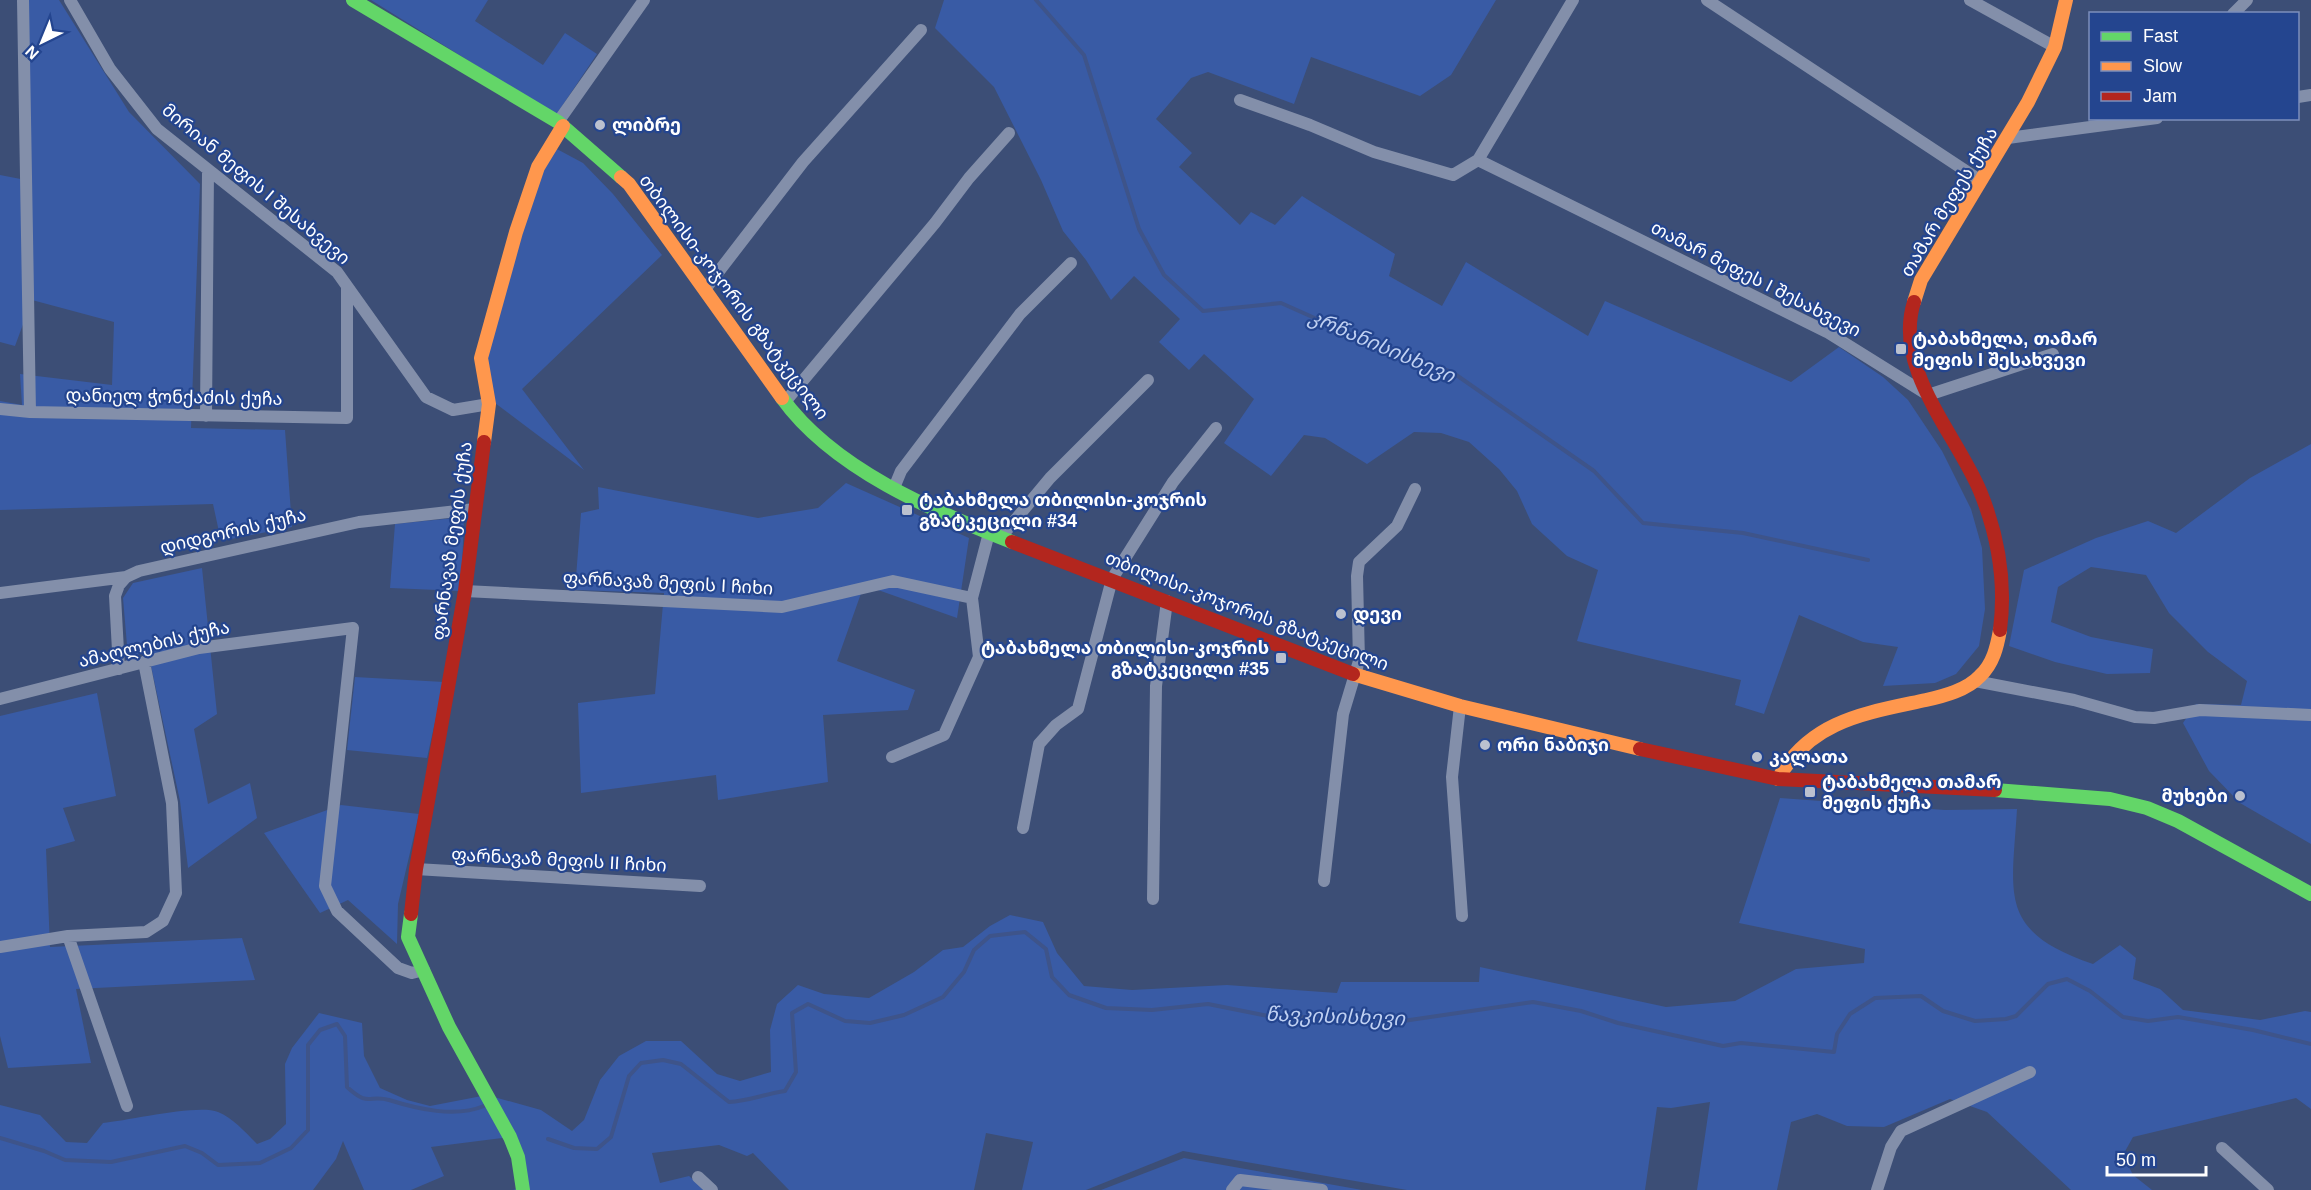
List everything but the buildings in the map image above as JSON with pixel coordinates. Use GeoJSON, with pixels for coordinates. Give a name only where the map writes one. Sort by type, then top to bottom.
{"type":"FeatureCollection","features":[{"type":"Feature","properties":{"kind":"main road","name":"თამარ მეფეს ქუჩა"},"geometry":{"type":"LineString","coordinates":[[1975,681],[1988,667],[1997,645],[2002,612],[2001,563],[1994,529],[1973,474],[1928,395],[1910,343],[1909,322],[1913,299],[1921,280],[2008,138],[2055,47],[2067,0]]}},
{"type":"Feature","properties":{"kind":"main road","name":"თბილისი-კოჯორის გზატკეცილი"},"geometry":{"type":"LineString","coordinates":[[359,1],[560,124],[629,184],[706,288],[785,402],[826,446],[860,470],[894,488],[995,535],[1355,675],[1460,706],[1715,768],[1778,779],[2039,792],[2110,799],[2147,808],[2178,821],[2311,894]]}},
{"type":"Feature","properties":{"kind":"main road","name":"ფარნავაზ მეფის ქუჩა"},"geometry":{"type":"LineString","coordinates":[[523,1190],[518,1157],[510,1137],[449,1027],[408,937],[416,869],[465,591],[489,404],[481,358],[516,232],[538,167],[560,124]]}},
{"type":"Feature","properties":{"kind":"main road"},"geometry":{"type":"LineString","coordinates":[[1778,779],[1791,756],[1804,744],[1832,726],[1866,713],[1940,696],[1975,681]]}},
{"type":"Feature","properties":{"kind":"street"},"geometry":{"type":"LineString","coordinates":[[23,0],[30,412]]}},
{"type":"Feature","properties":{"kind":"street","name":"მირიან მეფის I შესახვევი"},"geometry":{"type":"LineString","coordinates":[[70,0],[110,69],[157,129],[337,272],[426,397],[453,410],[489,404]]}},
{"type":"Feature","properties":{"kind":"street"},"geometry":{"type":"LineString","coordinates":[[560,124],[644,0]]}},
{"type":"Feature","properties":{"kind":"street"},"geometry":{"type":"LineString","coordinates":[[1240,100],[1310,124],[1374,152],[1453,175],[1478,160],[1573,0]]}},
{"type":"Feature","properties":{"kind":"street"},"geometry":{"type":"LineString","coordinates":[[1707,0],[1981,181]]}},
{"type":"Feature","properties":{"kind":"street"},"geometry":{"type":"LineString","coordinates":[[1971,0],[2055,47]]}},
{"type":"Feature","properties":{"kind":"street"},"geometry":{"type":"LineString","coordinates":[[2235,12],[2247,0]]}},
{"type":"Feature","properties":{"kind":"street"},"geometry":{"type":"LineString","coordinates":[[706,288],[803,162],[921,30]]}},
{"type":"Feature","properties":{"kind":"street"},"geometry":{"type":"LineString","coordinates":[[2008,138],[2142,120]]}},
{"type":"Feature","properties":{"kind":"street"},"geometry":{"type":"LineString","coordinates":[[785,402],[935,223],[969,178],[1009,134]]}},
{"type":"Feature","properties":{"kind":"street","name":"თამარ მეფეს I შესახვევი"},"geometry":{"type":"LineString","coordinates":[[1478,160],[1827,332],[1928,395]]}},
{"type":"Feature","properties":{"kind":"street"},"geometry":{"type":"LineString","coordinates":[[206,416],[208,171]]}},
{"type":"Feature","properties":{"kind":"street"},"geometry":{"type":"LineString","coordinates":[[894,488],[901,471],[1020,314],[1071,263]]}},
{"type":"Feature","properties":{"kind":"street","name":"დანიელ ჭონქაძის ქუჩა"},"geometry":{"type":"LineString","coordinates":[[0,409],[30,412],[347,418],[348,286]]}},
{"type":"Feature","properties":{"kind":"street"},"geometry":{"type":"LineString","coordinates":[[1928,395],[2053,354]]}},
{"type":"Feature","properties":{"kind":"street"},"geometry":{"type":"LineString","coordinates":[[892,757],[944,735],[979,657],[972,598],[995,535],[1148,380]]}},
{"type":"Feature","properties":{"kind":"street"},"geometry":{"type":"LineString","coordinates":[[1023,828],[1039,744],[1056,725],[1078,709],[1112,579],[1173,482],[1216,428]]}},
{"type":"Feature","properties":{"kind":"street"},"geometry":{"type":"LineString","coordinates":[[1324,881],[1343,714],[1359,661],[1357,576],[1359,561],[1397,526],[1415,489]]}},
{"type":"Feature","properties":{"kind":"street","name":"დიდგორის ქუჩა"},"geometry":{"type":"LineString","coordinates":[[0,593],[126,577],[139,571],[359,522],[475,509]]}},
{"type":"Feature","properties":{"kind":"street"},"geometry":{"type":"LineString","coordinates":[[119,669],[115,596],[119,585],[126,577]]}},
{"type":"Feature","properties":{"kind":"street","name":"ფარნავაზ მეფის I ჩიხი"},"geometry":{"type":"LineString","coordinates":[[465,591],[782,607],[893,581],[972,598]]}},
{"type":"Feature","properties":{"kind":"street"},"geometry":{"type":"LineString","coordinates":[[1153,899],[1156,686],[1167,601]]}},
{"type":"Feature","properties":{"kind":"street","name":"ამაღლების ქუჩა"},"geometry":{"type":"LineString","coordinates":[[0,699],[199,648],[353,628],[325,886],[337,911],[398,968],[412,973],[424,970]]}},
{"type":"Feature","properties":{"kind":"street"},"geometry":{"type":"LineString","coordinates":[[0,946],[68,936],[146,932],[163,921],[176,893],[172,803],[144,662]]}},
{"type":"Feature","properties":{"kind":"street"},"geometry":{"type":"LineString","coordinates":[[1975,681],[2074,700],[2135,717],[2154,718],[2200,710],[2311,715]]}},
{"type":"Feature","properties":{"kind":"street"},"geometry":{"type":"LineString","coordinates":[[1460,706],[1452,777],[1462,916]]}},
{"type":"Feature","properties":{"kind":"street","name":"ფარნავაზ მეფის II ჩიხი"},"geometry":{"type":"LineString","coordinates":[[416,869],[700,886]]}},
{"type":"Feature","properties":{"kind":"street"},"geometry":{"type":"LineString","coordinates":[[68,936],[127,1106]]}},
{"type":"Feature","properties":{"kind":"street"},"geometry":{"type":"LineString","coordinates":[[1876,1190],[1891,1147],[1901,1131],[2030,1072]]}},
{"type":"Feature","properties":{"kind":"street"},"geometry":{"type":"LineString","coordinates":[[2222,1148],[2268,1190]]}},
{"type":"Feature","properties":{"kind":"street"},"geometry":{"type":"LineString","coordinates":[[698,1177],[712,1190]]}},
{"type":"Feature","properties":{"kind":"street"},"geometry":{"type":"LineString","coordinates":[[1232,1190],[1240,1180],[1322,1190]]}},
{"type":"Feature","properties":{"kind":"shaded area"},"geometry":{"type":"Polygon","coordinates":[[[28,0],[59,0],[129,112],[200,184],[191,428],[285,430],[292,527],[221,541],[213,504],[0,510],[0,401],[22,405],[20,374],[112,385],[114,322],[32,300],[15,346],[0,342],[0,175],[31,181],[28,0]]]}},
{"type":"Feature","properties":{"kind":"shaded area"},"geometry":{"type":"Polygon","coordinates":[[[371,0],[488,0],[475,21],[543,65],[565,33],[597,54],[556,115],[371,0]]]}},
{"type":"Feature","properties":{"kind":"shaded area"},"geometry":{"type":"Polygon","coordinates":[[[944,0],[1496,0],[1451,75],[1420,96],[1311,57],[1294,104],[1208,72],[1191,78],[1156,119],[1192,153],[1179,167],[1240,225],[1251,212],[1275,225],[1302,196],[1395,254],[1389,276],[1442,306],[1466,262],[1588,336],[1605,301],[1791,382],[1839,347],[1883,377],[1908,400],[1942,451],[1971,509],[1982,548],[1985,609],[1979,646],[1956,674],[1935,683],[1883,686],[1898,647],[1863,642],[1799,615],[1764,714],[1735,705],[1741,680],[1577,641],[1598,570],[1567,556],[1532,524],[1517,491],[1499,469],[1469,442],[1441,433],[1414,432],[1367,464],[1325,438],[1304,435],[1271,476],[1224,443],[1254,399],[1204,354],[1189,370],[1159,342],[1180,319],[1134,276],[1111,300],[1086,260],[1063,231],[1041,180],[994,87],[935,28],[944,0]]]}},
{"type":"Feature","properties":{"kind":"shaded area"},"geometry":{"type":"Polygon","coordinates":[[[555,148],[583,163],[613,194],[662,255],[522,389],[584,470],[491,400],[486,357],[539,169],[555,148]]]}},
{"type":"Feature","properties":{"kind":"shaded area"},"geometry":{"type":"Polygon","coordinates":[[[2311,444],[2311,844],[2240,803],[2209,771],[2183,723],[2196,704],[2241,705],[2247,681],[2208,652],[2169,613],[2146,575],[2091,567],[2058,587],[2051,622],[2091,637],[2153,649],[2150,673],[2107,674],[2055,662],[2009,646],[2024,570],[2096,538],[2148,521],[2176,533],[2250,478],[2311,444]]]}},
{"type":"Feature","properties":{"kind":"shaded area"},"geometry":{"type":"Polygon","coordinates":[[[846,483],[969,538],[957,618],[864,585],[837,661],[915,690],[908,710],[823,715],[828,782],[718,800],[716,775],[581,793],[578,703],[655,694],[664,593],[575,590],[581,513],[599,509],[598,487],[758,518],[818,508],[846,483]]]}},
{"type":"Feature","properties":{"kind":"shaded area"},"geometry":{"type":"Polygon","coordinates":[[[464,517],[461,591],[390,588],[395,524],[464,517]]]}},
{"type":"Feature","properties":{"kind":"shaded area"},"geometry":{"type":"Polygon","coordinates":[[[202,568],[217,714],[194,729],[208,804],[250,783],[257,818],[188,868],[180,801],[148,652],[128,657],[123,598],[133,583],[202,568]]]}},
{"type":"Feature","properties":{"kind":"shaded area"},"geometry":{"type":"Polygon","coordinates":[[[355,677],[444,682],[427,758],[347,750],[355,677]]]}},
{"type":"Feature","properties":{"kind":"shaded area"},"geometry":{"type":"Polygon","coordinates":[[[97,693],[116,796],[63,808],[75,841],[46,849],[50,947],[242,938],[255,980],[76,989],[91,1063],[8,1068],[0,1036],[0,716],[97,693]]]}},
{"type":"Feature","properties":{"kind":"shaded area"},"geometry":{"type":"Polygon","coordinates":[[[1780,798],[1945,810],[2017,809],[2013,865],[2014,887],[2017,906],[2025,923],[2040,938],[2062,951],[2093,964],[2120,945],[2136,958],[2133,979],[2160,989],[2183,1010],[2260,1020],[2305,1011],[2311,1012],[2311,1109],[2296,1098],[2133,1137],[2123,1155],[2133,1175],[2152,1190],[2071,1190],[1987,1112],[1950,1099],[1884,1127],[1847,1126],[1817,1114],[1791,1122],[1777,1190],[1697,1190],[1710,1102],[1671,1108],[1657,1107],[1645,1190],[1407,1190],[1183,1151],[1086,1190],[1022,1190],[1033,1142],[986,1133],[974,1190],[789,1190],[753,1153],[747,1156],[719,1145],[652,1153],[660,1183],[689,1176],[705,1190],[513,1190],[522,1187],[510,1137],[431,1147],[444,1176],[411,1190],[364,1190],[343,1141],[336,1159],[313,1190],[0,1190],[0,1105],[40,1115],[66,1142],[87,1143],[103,1123],[195,1110],[208,1110],[224,1115],[257,1144],[270,1139],[286,1124],[285,1064],[292,1048],[319,1013],[362,1023],[364,1056],[380,1088],[407,1100],[430,1106],[487,1095],[541,1110],[572,1131],[584,1120],[600,1080],[619,1056],[646,1041],[681,1041],[717,1074],[740,1081],[771,1072],[770,1030],[777,1004],[798,985],[824,994],[869,998],[914,972],[943,950],[963,947],[990,926],[1010,915],[1043,922],[1057,953],[1084,986],[1132,990],[1227,985],[1337,993],[1341,982],[1479,982],[1480,967],[1666,1007],[1735,1001],[1796,969],[1864,963],[1865,949],[1739,923],[1780,798]]]}},
{"type":"Feature","properties":{"kind":"shaded area"},"geometry":{"type":"Polygon","coordinates":[[[341,805],[419,814],[398,904],[397,944],[348,900],[320,913],[264,833],[341,805]]]}},
{"type":"Feature","properties":{"kind":"shaded area"},"geometry":{"type":"Polygon","coordinates":[[[1184,1158],[1362,1190],[1101,1190],[1184,1158]]]}},
{"type":"Feature","properties":{"kind":"waterway","name":"კრწანისისხევი"},"geometry":{"type":"LineString","coordinates":[[1036,0],[1084,55],[1139,229],[1164,275],[1203,311],[1281,303],[1382,348],[1452,372],[1594,471],[1643,523],[1743,533],[1868,560]]}},
{"type":"Feature","properties":{"kind":"waterway","name":"წავკისისხევი"},"geometry":{"type":"LineString","coordinates":[[548,1139],[574,1148],[597,1149],[611,1137],[629,1076],[641,1063],[663,1060],[681,1064],[729,1102],[785,1091],[796,1072],[792,1013],[808,1004],[845,1021],[870,1023],[904,1015],[943,997],[964,972],[974,950],[990,936],[1025,932],[1046,949],[1052,977],[1069,995],[1106,1008],[1152,1010],[1208,1004],[1268,1016],[1327,1018],[1359,1014],[1396,1022],[1533,1002],[1581,1011],[1618,1023],[1723,1046],[1741,1043],[1834,1052],[1837,1034],[1850,1014],[1875,998],[1921,996],[1943,1011],[1975,1021],[2006,1019],[2016,1016],[2048,984],[2067,979],[2090,991],[2123,1017],[2148,1021],[2178,1017],[2253,1030],[2311,1044]]}},
{"type":"Feature","properties":{"kind":"waterway","name":"წავკისისხევი"},"geometry":{"type":"LineString","coordinates":[[0,1138],[65,1160],[111,1162],[185,1146],[202,1153],[218,1165],[260,1163],[291,1148],[308,1130],[308,1045],[320,1030],[337,1024],[345,1036],[347,1087],[360,1097],[449,1112],[473,1110],[484,1106]]}},
{"type":"Feature","properties":{"kind":"traffic: fast"},"geometry":{"type":"LineString","coordinates":[[353,0],[558,122],[621,177]]}},
{"type":"Feature","properties":{"kind":"traffic: fast"},"geometry":{"type":"LineString","coordinates":[[782,398],[803,423],[856,467],[918,502],[1012,542]]}},
{"type":"Feature","properties":{"kind":"traffic: fast"},"geometry":{"type":"LineString","coordinates":[[1995,790],[2110,799],[2147,808],[2178,821],[2311,894]]}},
{"type":"Feature","properties":{"kind":"traffic: fast"},"geometry":{"type":"LineString","coordinates":[[411,914],[408,937],[449,1027],[510,1137],[518,1157],[523,1190]]}},
{"type":"Feature","properties":{"kind":"traffic: slow"},"geometry":{"type":"LineString","coordinates":[[1914,302],[1921,280],[2028,102],[2055,47],[2066,0]]}},
{"type":"Feature","properties":{"kind":"traffic: slow"},"geometry":{"type":"LineString","coordinates":[[484,442],[489,404],[481,358],[516,232],[538,167],[563,126]]}},
{"type":"Feature","properties":{"kind":"traffic: slow"},"geometry":{"type":"LineString","coordinates":[[621,177],[629,184],[782,398]]}},
{"type":"Feature","properties":{"kind":"traffic: slow"},"geometry":{"type":"LineString","coordinates":[[1778,779],[1791,759],[1806,744],[1841,722],[1861,715],[1940,697],[1975,681],[1991,661],[2000,630]]}},
{"type":"Feature","properties":{"kind":"traffic: slow"},"geometry":{"type":"LineString","coordinates":[[1353,674],[1460,706],[1640,749]]}},
{"type":"Feature","properties":{"kind":"traffic: jam"},"geometry":{"type":"LineString","coordinates":[[1914,302],[1910,327],[1912,351],[1919,376],[1980,491],[1992,525],[2001,577],[2000,630]]}},
{"type":"Feature","properties":{"kind":"traffic: jam"},"geometry":{"type":"LineString","coordinates":[[411,914],[416,869],[465,591],[484,442]]}},
{"type":"Feature","properties":{"kind":"traffic: jam"},"geometry":{"type":"LineString","coordinates":[[1012,542],[1353,674]]}},
{"type":"Feature","properties":{"kind":"traffic: jam"},"geometry":{"type":"LineString","coordinates":[[1640,749],[1778,779],[1995,790]]}},
{"type":"Feature","properties":{"kind":"place","name":"ლიბრე"},"geometry":{"type":"Point","coordinates":[600,125]}},
{"type":"Feature","properties":{"kind":"place","name":"ტაბახმელა, თამარ მეფის I შესახვევი"},"geometry":{"type":"Point","coordinates":[1901,349]}},
{"type":"Feature","properties":{"kind":"place","name":"ტაბახმელა თბილისი-კოჯრის გზატკეცილი #34"},"geometry":{"type":"Point","coordinates":[907,510]}},
{"type":"Feature","properties":{"kind":"place","name":"დევი"},"geometry":{"type":"Point","coordinates":[1341,614]}},
{"type":"Feature","properties":{"kind":"place","name":"ტაბახმელა თბილისი-კოჯრის გზატკეცილი #35"},"geometry":{"type":"Point","coordinates":[1281,658]}},
{"type":"Feature","properties":{"kind":"place","name":"ორი ნაბიჯი"},"geometry":{"type":"Point","coordinates":[1485,745]}},
{"type":"Feature","properties":{"kind":"place","name":"კალათა"},"geometry":{"type":"Point","coordinates":[1757,757]}},
{"type":"Feature","properties":{"kind":"place","name":"ტაბახმელა თამარ მეფის ქუჩა"},"geometry":{"type":"Point","coordinates":[1810,792]}},
{"type":"Feature","properties":{"kind":"place","name":"მუხები"},"geometry":{"type":"Point","coordinates":[2240,796]}}]}
